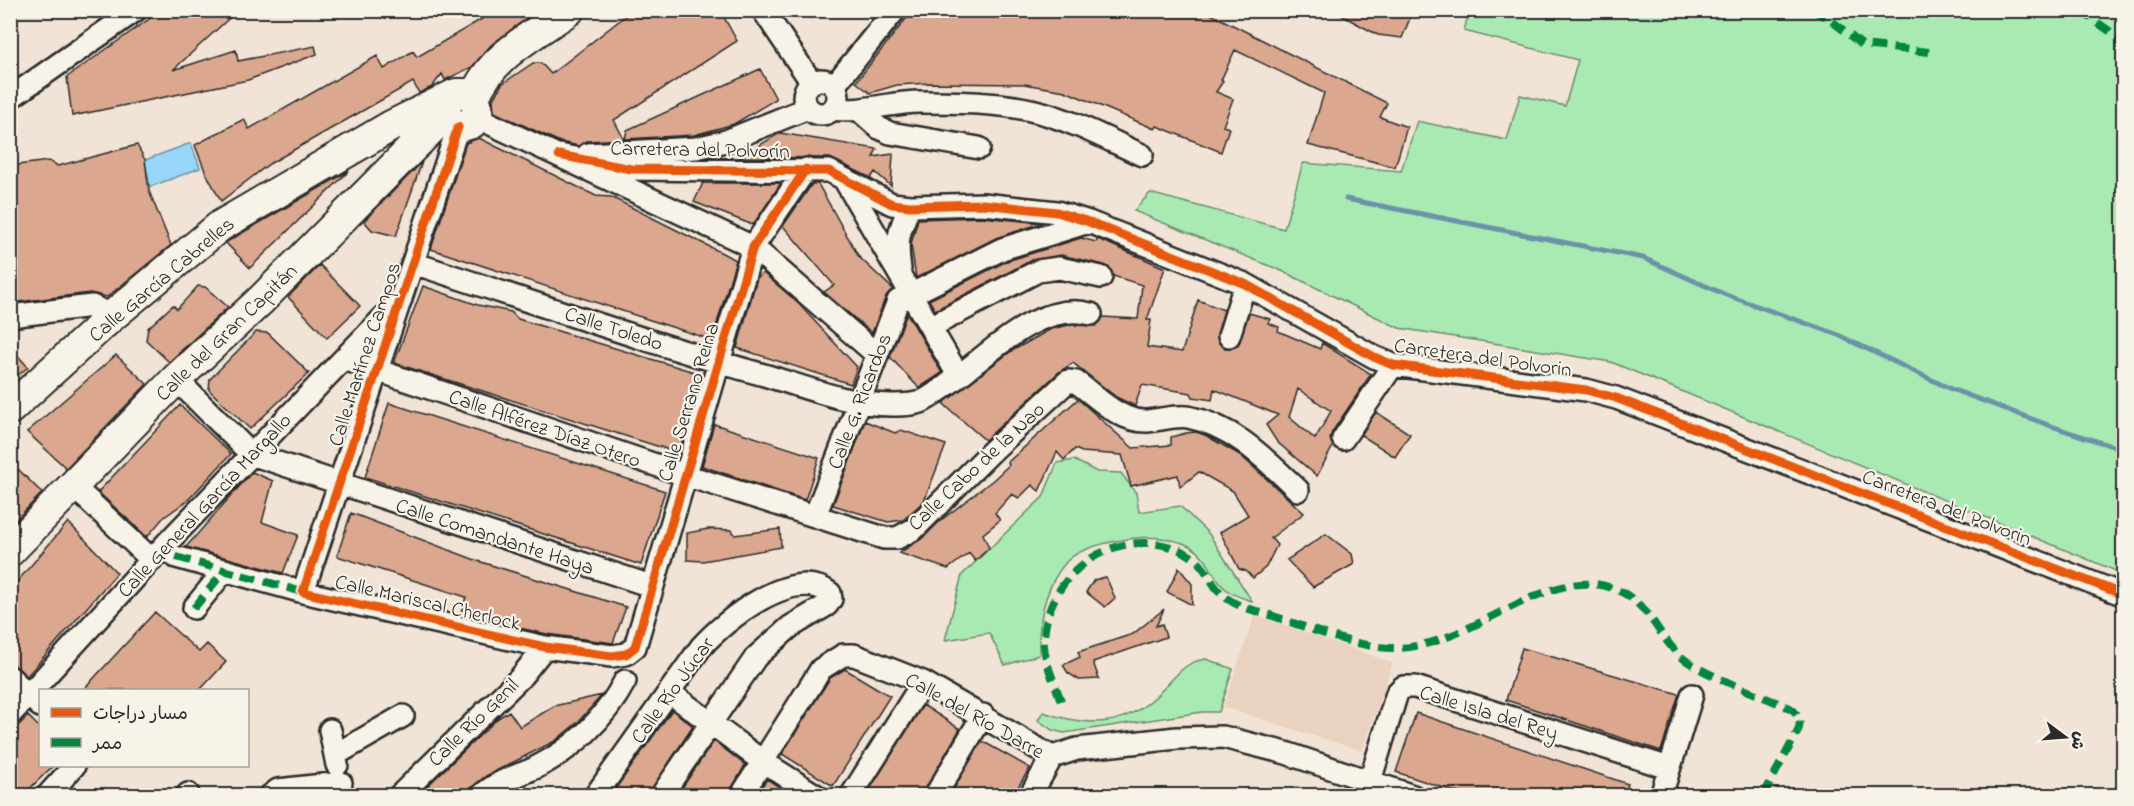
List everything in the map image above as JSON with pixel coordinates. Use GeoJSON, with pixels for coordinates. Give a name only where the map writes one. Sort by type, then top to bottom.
{"type":"FeatureCollection","features":[{"type":"Feature","properties":{"kind":"main road","name":"Calle García Cabrelles"},"geometry":{"type":"LineString","coordinates":[[10,409],[112,316],[220,226],[342,154],[460,108],[471,72],[495,62],[569,10]]}},
{"type":"Feature","properties":{"kind":"main road","name":"Calle del Gran Capitán"},"geometry":{"type":"LineString","coordinates":[[10,551],[176,378],[261,300],[372,189],[460,108]]}},
{"type":"Feature","properties":{"kind":"main road"},"geometry":{"type":"LineString","coordinates":[[342,154],[360,162],[371,179],[372,189]]}},
{"type":"Feature","properties":{"kind":"street"},"geometry":{"type":"LineString","coordinates":[[10,98],[136,10]]}},
{"type":"Feature","properties":{"kind":"street"},"geometry":{"type":"LineString","coordinates":[[763,10],[812,83]]}},
{"type":"Feature","properties":{"kind":"street"},"geometry":{"type":"LineString","coordinates":[[834,86],[895,10]]}},
{"type":"Feature","properties":{"kind":"street"},"geometry":{"type":"LineString","coordinates":[[833,109],[838,100],[834,86],[821,80],[812,83],[804,97],[808,108],[817,114],[833,109],[860,111],[914,102],[950,102],[1023,109],[1074,124],[1142,155]]}},
{"type":"Feature","properties":{"kind":"street"},"geometry":{"type":"LineString","coordinates":[[460,108],[753,247],[876,354]]}},
{"type":"Feature","properties":{"kind":"street","name":"Calle Martínez Campos"},"geometry":{"type":"LineString","coordinates":[[303,592],[413,263],[460,108]]}},
{"type":"Feature","properties":{"kind":"street"},"geometry":{"type":"LineString","coordinates":[[559,155],[696,148],[726,141],[808,108]]}},
{"type":"Feature","properties":{"kind":"street"},"geometry":{"type":"LineString","coordinates":[[860,111],[879,128],[890,134],[979,148]]}},
{"type":"Feature","properties":{"kind":"street","name":"Carretera del Polvorín"},"geometry":{"type":"LineString","coordinates":[[559,155],[631,169],[806,169]]}},
{"type":"Feature","properties":{"kind":"street","name":"Carretera del Polvorin"},"geometry":{"type":"LineString","coordinates":[[806,169],[829,171],[842,176],[878,199],[910,206],[983,204],[1018,207],[1057,212],[1089,222],[1245,284],[1374,357],[1393,365],[1586,390],[1616,398],[2124,595]]}},
{"type":"Feature","properties":{"kind":"street","name":"Calle Serrano Reina"},"geometry":{"type":"LineString","coordinates":[[626,654],[635,647],[651,586],[753,247],[806,169]]}},
{"type":"Feature","properties":{"kind":"street"},"geometry":{"type":"LineString","coordinates":[[842,176],[958,375],[1013,336],[1043,319],[1059,312],[1077,310],[1091,314]]}},
{"type":"Feature","properties":{"kind":"street"},"geometry":{"type":"LineString","coordinates":[[907,286],[896,244],[898,231],[910,206]]}},
{"type":"Feature","properties":{"kind":"street","name":"Calle G. Ricardos"},"geometry":{"type":"LineString","coordinates":[[815,516],[894,307],[907,286],[1002,249],[1089,222]]}},
{"type":"Feature","properties":{"kind":"street","name":"Calle Toledo"},"geometry":{"type":"LineString","coordinates":[[413,263],[718,362],[858,402],[891,405],[922,402],[958,375]]}},
{"type":"Feature","properties":{"kind":"street"},"geometry":{"type":"LineString","coordinates":[[930,327],[1038,272],[1059,268],[1101,277]]}},
{"type":"Feature","properties":{"kind":"street"},"geometry":{"type":"LineString","coordinates":[[1229,336],[1245,284]]}},
{"type":"Feature","properties":{"kind":"street","name":"Calle General García Margallo"},"geometry":{"type":"LineString","coordinates":[[44,689],[152,560],[401,299]]}},
{"type":"Feature","properties":{"kind":"street"},"geometry":{"type":"LineString","coordinates":[[10,316],[92,306],[112,316]]}},
{"type":"Feature","properties":{"kind":"street","name":"Calle Alférez Díaz Otero"},"geometry":{"type":"LineString","coordinates":[[344,359],[376,372],[815,516]]}},
{"type":"Feature","properties":{"kind":"street"},"geometry":{"type":"LineString","coordinates":[[1343,438],[1393,365]]}},
{"type":"Feature","properties":{"kind":"street"},"geometry":{"type":"LineString","coordinates":[[176,378],[251,454]]}},
{"type":"Feature","properties":{"kind":"street","name":"Calle Cabo de la Nao"},"geometry":{"type":"LineString","coordinates":[[815,516],[884,538],[897,538],[914,529],[1068,381],[1076,382],[1123,417],[1133,421],[1186,416],[1223,429],[1251,446],[1298,490]]}},
{"type":"Feature","properties":{"kind":"street","name":"Calle Comandante Haya"},"geometry":{"type":"LineString","coordinates":[[251,454],[339,485],[651,586]]}},
{"type":"Feature","properties":{"kind":"street"},"geometry":{"type":"LineString","coordinates":[[72,485],[152,560]]}},
{"type":"Feature","properties":{"kind":"street","name":"Calle Mariscal Cherlock"},"geometry":{"type":"LineString","coordinates":[[176,557],[303,592],[545,646],[612,656],[626,654]]}},
{"type":"Feature","properties":{"kind":"street"},"geometry":{"type":"LineString","coordinates":[[194,608],[225,570]]}},
{"type":"Feature","properties":{"kind":"street","name":"Calle Río Júcar"},"geometry":{"type":"LineString","coordinates":[[595,795],[701,647],[738,612],[756,601],[798,587],[825,589],[830,593],[831,599],[827,605],[790,627],[756,657],[709,723]]}},
{"type":"Feature","properties":{"kind":"street","name":"Calle Río Genil"},"geometry":{"type":"LineString","coordinates":[[399,795],[520,678],[545,646]]}},
{"type":"Feature","properties":{"kind":"street","name":"Calle del Río Darre"},"geometry":{"type":"LineString","coordinates":[[762,761],[821,669],[843,655],[854,655],[922,682],[983,715],[1052,757],[1077,749],[1177,738],[1223,737],[1286,753],[1413,795]]}},
{"type":"Feature","properties":{"kind":"street"},"geometry":{"type":"LineString","coordinates":[[10,677],[35,700]]}},
{"type":"Feature","properties":{"kind":"street"},"geometry":{"type":"LineString","coordinates":[[481,795],[500,782],[564,753],[614,702],[625,681]]}},
{"type":"Feature","properties":{"kind":"street"},"geometry":{"type":"LineString","coordinates":[[851,795],[922,682]]}},
{"type":"Feature","properties":{"kind":"street","name":"Calle Isla del Rey"},"geometry":{"type":"LineString","coordinates":[[1370,781],[1397,693],[1403,687],[1415,687],[1669,768]]}},
{"type":"Feature","properties":{"kind":"street"},"geometry":{"type":"LineString","coordinates":[[669,692],[762,761],[817,795]]}},
{"type":"Feature","properties":{"kind":"street"},"geometry":{"type":"LineString","coordinates":[[1661,795],[1692,695]]}},
{"type":"Feature","properties":{"kind":"street","name":"Calle General García Margallo"},"geometry":{"type":"LineString","coordinates":[[10,715],[35,700]]}},
{"type":"Feature","properties":{"kind":"street"},"geometry":{"type":"LineString","coordinates":[[935,795],[983,715]]}},
{"type":"Feature","properties":{"kind":"street"},"geometry":{"type":"LineString","coordinates":[[335,754],[403,716]]}},
{"type":"Feature","properties":{"kind":"street"},"geometry":{"type":"LineString","coordinates":[[661,795],[709,723]]}},
{"type":"Feature","properties":{"kind":"street"},"geometry":{"type":"LineString","coordinates":[[270,795],[278,790],[342,789],[330,730]]}},
{"type":"Feature","properties":{"kind":"street"},"geometry":{"type":"LineString","coordinates":[[1030,795],[1052,757]]}},
{"type":"Feature","properties":{"kind":"street"},"geometry":{"type":"LineString","coordinates":[[741,795],[762,761]]}},
{"type":"Feature","properties":{"kind":"street"},"geometry":{"type":"LineString","coordinates":[[47,795],[72,767]]}},
{"type":"Feature","properties":{"kind":"shaded area"},"geometry":{"type":"Polygon","coordinates":[[[1255,615],[1393,663],[1362,751],[1223,707],[1255,615]]]}},
{"type":"Feature","properties":{"kind":"green space"},"geometry":{"type":"Polygon","coordinates":[[[1469,11],[2123,11],[2123,574],[1611,362],[1399,328],[1282,271],[1134,211],[1150,193],[1284,229],[1303,163],[1401,171],[1417,121],[1507,140],[1520,95],[1565,106],[1578,60],[1464,31],[1469,11]]]}},
{"type":"Feature","properties":{"kind":"green space"},"geometry":{"type":"Polygon","coordinates":[[[1074,460],[1097,472],[1121,473],[1136,493],[1139,512],[1180,506],[1209,534],[1252,601],[1236,595],[1221,585],[1205,560],[1194,549],[1177,541],[1145,537],[1093,547],[1072,556],[1067,561],[1053,582],[1044,605],[1039,655],[1005,665],[989,633],[945,640],[962,575],[1043,497],[1057,463],[1074,460]]]}},
{"type":"Feature","properties":{"kind":"green space"},"geometry":{"type":"Polygon","coordinates":[[[1206,659],[1233,669],[1219,712],[1202,712],[1064,733],[1052,730],[1038,720],[1043,712],[1078,721],[1094,722],[1124,717],[1151,700],[1188,665],[1206,659]]]}},
{"type":"Feature","properties":{"kind":"water"},"geometry":{"type":"Polygon","coordinates":[[[191,143],[200,168],[150,187],[145,160],[191,143]]]}},
{"type":"Feature","properties":{"kind":"building"},"geometry":{"type":"Polygon","coordinates":[[[162,10],[238,10],[173,70],[236,50],[238,61],[315,46],[317,54],[248,80],[72,116],[67,77],[162,10]]]}},
{"type":"Feature","properties":{"kind":"building"},"geometry":{"type":"Polygon","coordinates":[[[497,10],[532,10],[534,13],[491,45],[472,67],[445,80],[442,74],[432,87],[419,93],[413,82],[269,164],[221,201],[205,171],[195,145],[244,119],[249,129],[377,56],[384,69],[413,51],[417,57],[497,10]]]}},
{"type":"Feature","properties":{"kind":"building"},"geometry":{"type":"Polygon","coordinates":[[[633,10],[720,10],[737,41],[614,120],[624,139],[587,141],[579,146],[560,142],[494,112],[493,99],[502,84],[533,63],[541,63],[551,74],[633,10]]]}},
{"type":"Feature","properties":{"kind":"building"},"geometry":{"type":"Polygon","coordinates":[[[913,10],[1203,10],[1387,103],[1380,117],[1407,127],[1395,167],[1308,145],[1324,93],[1235,50],[1221,80],[1223,81],[1216,92],[1233,99],[1223,126],[1229,128],[1221,152],[1157,126],[1155,129],[1065,91],[1024,84],[930,83],[897,85],[870,93],[856,82],[913,10]]]}},
{"type":"Feature","properties":{"kind":"building"},"geometry":{"type":"Polygon","coordinates":[[[1332,10],[1397,10],[1410,18],[1402,38],[1378,35],[1332,10]]]}},
{"type":"Feature","properties":{"kind":"building"},"geometry":{"type":"Polygon","coordinates":[[[760,69],[776,99],[734,124],[694,135],[625,139],[627,130],[760,69]]]}},
{"type":"Feature","properties":{"kind":"building"},"geometry":{"type":"Polygon","coordinates":[[[780,133],[877,149],[873,157],[893,154],[891,186],[875,172],[871,178],[830,158],[740,157],[780,133]]]}},
{"type":"Feature","properties":{"kind":"building"},"geometry":{"type":"Polygon","coordinates":[[[479,138],[596,196],[611,197],[736,260],[712,340],[431,249],[466,143],[479,138]]]}},
{"type":"Feature","properties":{"kind":"building"},"geometry":{"type":"Polygon","coordinates":[[[137,145],[145,160],[149,191],[171,245],[107,297],[90,293],[10,303],[10,166],[49,161],[58,166],[137,145]]]}},
{"type":"Feature","properties":{"kind":"building"},"geometry":{"type":"Polygon","coordinates":[[[422,162],[396,236],[372,230],[364,221],[422,162]]]}},
{"type":"Feature","properties":{"kind":"building"},"geometry":{"type":"Polygon","coordinates":[[[349,171],[250,268],[226,243],[230,240],[349,171]]]}},
{"type":"Feature","properties":{"kind":"building"},"geometry":{"type":"Polygon","coordinates":[[[703,183],[781,183],[753,225],[694,202],[703,183]]]}},
{"type":"Feature","properties":{"kind":"building"},"geometry":{"type":"Polygon","coordinates":[[[812,184],[818,184],[859,257],[893,289],[886,296],[872,333],[824,292],[834,285],[783,226],[812,184]]]}},
{"type":"Feature","properties":{"kind":"building"},"geometry":{"type":"Polygon","coordinates":[[[982,217],[1042,223],[996,238],[916,278],[911,244],[918,219],[982,217]]]}},
{"type":"Feature","properties":{"kind":"building"},"geometry":{"type":"Polygon","coordinates":[[[1081,238],[1096,242],[1098,239],[1165,268],[1147,320],[1151,320],[1147,347],[1182,352],[1198,300],[1224,310],[1217,338],[1225,348],[1238,345],[1249,313],[1270,319],[1268,323],[1279,327],[1278,331],[1320,349],[1322,343],[1371,374],[1332,432],[1330,439],[1333,446],[1317,476],[1277,442],[1266,425],[1278,415],[1214,389],[1212,400],[1193,397],[1191,393],[1142,385],[1135,406],[1116,397],[1073,363],[1059,372],[985,440],[943,403],[1010,352],[1051,329],[1069,325],[1096,326],[1103,317],[1138,319],[1142,285],[1113,276],[1110,268],[1104,265],[1061,255],[1032,260],[935,310],[929,300],[1007,261],[1081,238]],[[1298,389],[1289,417],[1315,439],[1331,411],[1298,389]]]}},
{"type":"Feature","properties":{"kind":"building"},"geometry":{"type":"Polygon","coordinates":[[[320,265],[360,306],[327,338],[288,297],[320,265]]]}},
{"type":"Feature","properties":{"kind":"building"},"geometry":{"type":"Polygon","coordinates":[[[763,273],[795,300],[857,367],[851,384],[737,348],[757,278],[763,273]]]}},
{"type":"Feature","properties":{"kind":"building"},"geometry":{"type":"Polygon","coordinates":[[[198,286],[205,287],[228,307],[169,362],[146,340],[148,328],[173,305],[177,309],[198,286]]]}},
{"type":"Feature","properties":{"kind":"building"},"geometry":{"type":"Polygon","coordinates":[[[423,286],[478,305],[511,312],[518,319],[701,374],[679,453],[394,363],[423,286]]]}},
{"type":"Feature","properties":{"kind":"building"},"geometry":{"type":"Polygon","coordinates":[[[907,313],[942,373],[919,388],[890,357],[907,313]]]}},
{"type":"Feature","properties":{"kind":"building"},"geometry":{"type":"Polygon","coordinates":[[[256,332],[268,333],[309,373],[250,429],[209,390],[210,379],[256,332]]]}},
{"type":"Feature","properties":{"kind":"building"},"geometry":{"type":"Polygon","coordinates":[[[10,347],[28,367],[10,382],[10,347]]]}},
{"type":"Feature","properties":{"kind":"building"},"geometry":{"type":"Polygon","coordinates":[[[116,355],[147,384],[66,468],[27,432],[116,355]]]}},
{"type":"Feature","properties":{"kind":"building"},"geometry":{"type":"Polygon","coordinates":[[[1078,399],[1133,448],[1171,445],[1171,437],[1186,433],[1196,432],[1205,435],[1240,455],[1304,513],[1271,538],[1277,545],[1266,567],[1253,578],[1246,571],[1239,569],[1220,532],[1248,515],[1233,491],[1199,472],[1180,487],[1178,475],[1131,486],[1122,455],[1082,452],[1075,449],[1064,460],[1057,452],[1039,491],[1032,485],[1019,498],[1012,494],[995,513],[1000,520],[983,534],[989,548],[975,561],[969,553],[948,569],[899,553],[923,538],[940,521],[993,480],[1009,465],[1008,462],[1078,399]]]}},
{"type":"Feature","properties":{"kind":"building"},"geometry":{"type":"Polygon","coordinates":[[[389,403],[665,491],[641,565],[365,477],[389,403]]]}},
{"type":"Feature","properties":{"kind":"building"},"geometry":{"type":"Polygon","coordinates":[[[180,405],[231,454],[188,500],[163,518],[147,537],[98,492],[180,405]]]}},
{"type":"Feature","properties":{"kind":"building"},"geometry":{"type":"Polygon","coordinates":[[[1376,412],[1410,434],[1395,457],[1361,435],[1376,412]]]}},
{"type":"Feature","properties":{"kind":"building"},"geometry":{"type":"Polygon","coordinates":[[[865,421],[895,433],[901,430],[946,445],[924,501],[903,520],[888,522],[833,505],[865,421]]]}},
{"type":"Feature","properties":{"kind":"building"},"geometry":{"type":"Polygon","coordinates":[[[714,424],[819,458],[805,500],[702,466],[714,424]]]}},
{"type":"Feature","properties":{"kind":"building"},"geometry":{"type":"Polygon","coordinates":[[[10,461],[42,493],[10,526],[10,461]]]}},
{"type":"Feature","properties":{"kind":"building"},"geometry":{"type":"Polygon","coordinates":[[[252,472],[273,481],[262,522],[298,535],[283,573],[186,547],[252,472]]]}},
{"type":"Feature","properties":{"kind":"building"},"geometry":{"type":"Polygon","coordinates":[[[351,513],[478,561],[626,607],[613,643],[547,634],[460,615],[466,597],[337,556],[351,513]]]}},
{"type":"Feature","properties":{"kind":"building"},"geometry":{"type":"Polygon","coordinates":[[[68,522],[117,573],[27,676],[10,662],[10,590],[68,522]]]}},
{"type":"Feature","properties":{"kind":"building"},"geometry":{"type":"Polygon","coordinates":[[[708,529],[732,530],[735,535],[780,529],[781,547],[703,561],[687,560],[687,533],[708,529]]]}},
{"type":"Feature","properties":{"kind":"building"},"geometry":{"type":"Polygon","coordinates":[[[1326,534],[1352,554],[1354,564],[1313,587],[1287,560],[1326,534]]]}},
{"type":"Feature","properties":{"kind":"building"},"geometry":{"type":"Polygon","coordinates":[[[1179,568],[1192,584],[1192,605],[1167,592],[1179,568]]]}},
{"type":"Feature","properties":{"kind":"building"},"geometry":{"type":"Polygon","coordinates":[[[1106,577],[1115,598],[1105,607],[1086,592],[1094,580],[1106,577]]]}},
{"type":"Feature","properties":{"kind":"building"},"geometry":{"type":"Polygon","coordinates":[[[1164,609],[1156,626],[1162,624],[1166,637],[1093,662],[1099,679],[1079,680],[1068,673],[1063,665],[1080,657],[1078,652],[1133,634],[1164,609]]]}},
{"type":"Feature","properties":{"kind":"building"},"geometry":{"type":"Polygon","coordinates":[[[155,612],[199,652],[207,644],[226,662],[201,689],[84,689],[155,612]]]}},
{"type":"Feature","properties":{"kind":"building"},"geometry":{"type":"Polygon","coordinates":[[[1522,648],[1679,694],[1661,751],[1506,700],[1522,648]]]}},
{"type":"Feature","properties":{"kind":"building"},"geometry":{"type":"Polygon","coordinates":[[[845,669],[890,696],[833,786],[782,754],[830,678],[845,669]]]}},
{"type":"Feature","properties":{"kind":"building"},"geometry":{"type":"Polygon","coordinates":[[[602,695],[578,722],[555,741],[486,776],[472,787],[469,795],[418,795],[498,718],[509,711],[520,727],[554,706],[602,695]]]}},
{"type":"Feature","properties":{"kind":"building"},"geometry":{"type":"Polygon","coordinates":[[[923,705],[960,729],[922,795],[866,795],[923,705]]]}},
{"type":"Feature","properties":{"kind":"building"},"geometry":{"type":"Polygon","coordinates":[[[672,710],[693,726],[648,795],[611,795],[672,710]]]}},
{"type":"Feature","properties":{"kind":"building"},"geometry":{"type":"Polygon","coordinates":[[[1416,713],[1628,784],[1624,795],[1465,795],[1396,772],[1416,713]]]}},
{"type":"Feature","properties":{"kind":"building"},"geometry":{"type":"Polygon","coordinates":[[[28,716],[39,727],[39,767],[52,767],[23,795],[10,795],[10,734],[28,716]]]}},
{"type":"Feature","properties":{"kind":"building"},"geometry":{"type":"Polygon","coordinates":[[[714,741],[745,765],[728,795],[677,795],[714,741]]]}},
{"type":"Feature","properties":{"kind":"building"},"geometry":{"type":"Polygon","coordinates":[[[982,741],[1030,768],[1013,795],[950,795],[982,741]]]}},
{"type":"Feature","properties":{"kind":"building"},"geometry":{"type":"Polygon","coordinates":[[[767,779],[792,795],[756,795],[767,779]]]}},
{"type":"Feature","properties":{"kind":"waterway"},"geometry":{"type":"LineString","coordinates":[[1346,199],[1643,258],[1726,295],[1836,334],[1951,389],[2124,450]]}},
{"type":"Feature","properties":{"kind":"marked path"},"geometry":{"type":"LineString","coordinates":[[1812,10],[1827,17],[1862,45],[1929,52]]}},
{"type":"Feature","properties":{"kind":"marked path"},"geometry":{"type":"LineString","coordinates":[[2079,10],[2124,41]]}},
{"type":"Feature","properties":{"kind":"marked path"},"geometry":{"type":"LineString","coordinates":[[1061,701],[1048,666],[1044,646],[1046,621],[1054,599],[1067,579],[1084,563],[1104,551],[1126,544],[1150,543],[1186,553],[1201,565],[1221,593],[1238,605],[1334,637],[1381,647],[1397,648],[1425,644],[1453,635],[1535,596],[1561,587],[1587,584],[1612,588],[1634,600],[1650,617],[1670,645],[1687,661],[1715,676],[1790,708],[1796,713],[1800,720],[1798,731],[1763,796]]}},
{"type":"Feature","properties":{"kind":"marked path"},"geometry":{"type":"LineString","coordinates":[[176,557],[303,592]]}},
{"type":"Feature","properties":{"kind":"marked path"},"geometry":{"type":"LineString","coordinates":[[194,608],[225,570]]}},
{"type":"Feature","properties":{"kind":"cycle path"},"geometry":{"type":"LineString","coordinates":[[458,127],[303,592],[545,647],[612,656],[626,654],[635,647],[753,247],[806,169]]}},
{"type":"Feature","properties":{"kind":"cycle path"},"geometry":{"type":"LineString","coordinates":[[559,155],[631,169],[829,171],[892,204],[910,206],[983,204],[1057,212],[1089,222],[1245,284],[1374,357],[1393,365],[1586,390],[1616,398],[2124,595]]}}]}
